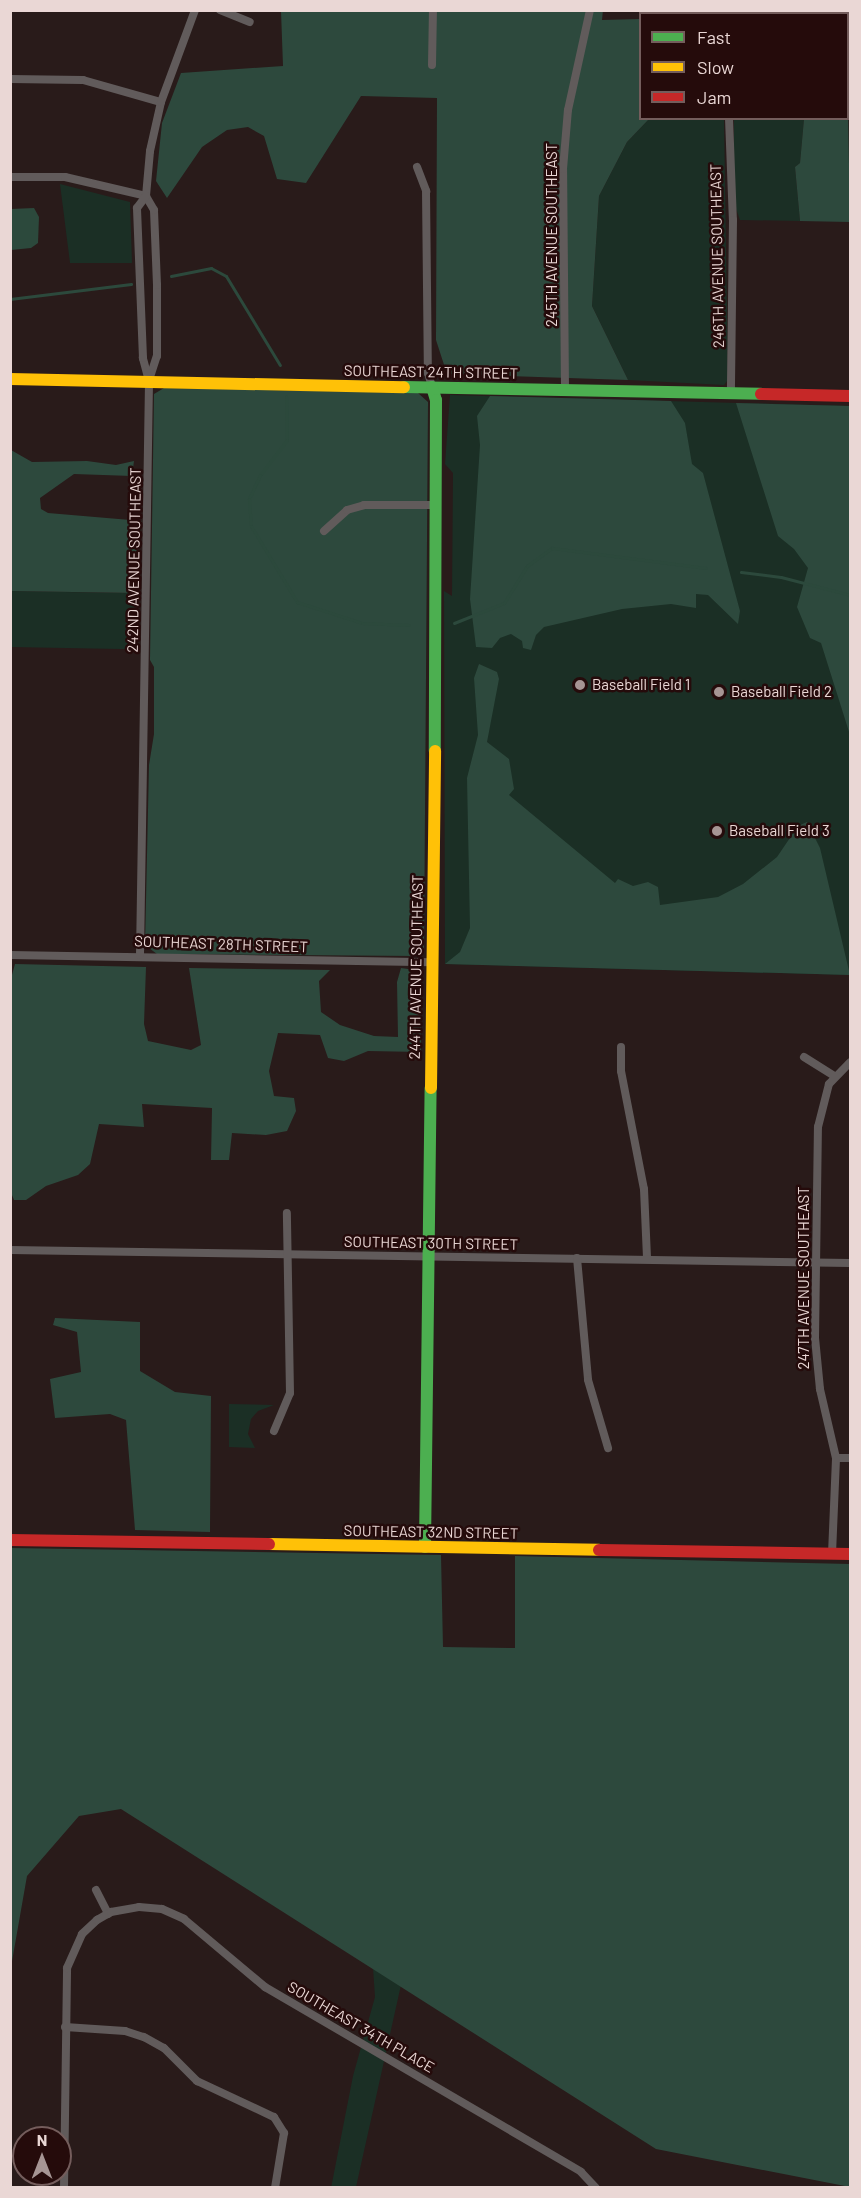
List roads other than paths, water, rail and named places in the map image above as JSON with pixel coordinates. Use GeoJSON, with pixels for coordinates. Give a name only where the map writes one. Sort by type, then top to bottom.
{"type":"FeatureCollection","features":[{"type":"Feature","properties":{"kind":"street","name":"242ND AVENUE SOUTHEAST"},"geometry":{"type":"LineString","coordinates":[[140,955],[149,381],[143,358],[137,208],[146,196],[150,151],[161,102],[195,10]]}},
{"type":"Feature","properties":{"kind":"street"},"geometry":{"type":"LineString","coordinates":[[220,10],[250,22]]}},
{"type":"Feature","properties":{"kind":"street"},"geometry":{"type":"LineString","coordinates":[[432,65],[433,10]]}},
{"type":"Feature","properties":{"kind":"street","name":"245TH AVENUE SOUTHEAST"},"geometry":{"type":"LineString","coordinates":[[565,389],[563,169],[568,110],[590,10]]}},
{"type":"Feature","properties":{"kind":"street"},"geometry":{"type":"LineString","coordinates":[[10,79],[83,80],[161,102]]}},
{"type":"Feature","properties":{"kind":"street","name":"246TH AVENUE SOUTHEAST"},"geometry":{"type":"LineString","coordinates":[[729,120],[733,220],[731,392]]}},
{"type":"Feature","properties":{"kind":"street"},"geometry":{"type":"LineString","coordinates":[[417,167],[426,191],[428,373],[432,387]]}},
{"type":"Feature","properties":{"kind":"street"},"geometry":{"type":"LineString","coordinates":[[10,177],[65,177],[146,196]]}},
{"type":"Feature","properties":{"kind":"street","name":"242ND AVENUE SOUTHEAST"},"geometry":{"type":"LineString","coordinates":[[146,196],[154,210],[157,285],[157,356],[149,381]]}},
{"type":"Feature","properties":{"kind":"street","name":"SOUTHEAST 24TH STREET"},"geometry":{"type":"LineString","coordinates":[[10,379],[850,396]]}},
{"type":"Feature","properties":{"kind":"street","name":"244TH AVENUE SOUTHEAST"},"geometry":{"type":"LineString","coordinates":[[425,1547],[430,1256],[436,506],[436,400],[432,387]]}},
{"type":"Feature","properties":{"kind":"street"},"geometry":{"type":"LineString","coordinates":[[324,531],[347,510],[364,505],[436,506]]}},
{"type":"Feature","properties":{"kind":"street","name":"SOUTHEAST 28TH STREET"},"geometry":{"type":"LineString","coordinates":[[10,955],[140,955],[431,962]]}},
{"type":"Feature","properties":{"kind":"street"},"geometry":{"type":"LineString","coordinates":[[621,1047],[621,1071],[643,1180],[648,1259]]}},
{"type":"Feature","properties":{"kind":"street"},"geometry":{"type":"LineString","coordinates":[[804,1057],[835,1076],[850,1062]]}},
{"type":"Feature","properties":{"kind":"street","name":"247TH AVENUE SOUTHEAST"},"geometry":{"type":"LineString","coordinates":[[832,1554],[836,1458],[816,1366],[818,1127],[824,1094],[835,1076]]}},
{"type":"Feature","properties":{"kind":"street"},"geometry":{"type":"LineString","coordinates":[[273,1431],[290,1393],[287,1213]]}},
{"type":"Feature","properties":{"kind":"street","name":"SOUTHEAST 30TH STREET"},"geometry":{"type":"LineString","coordinates":[[10,1250],[850,1263]]}},
{"type":"Feature","properties":{"kind":"street"},"geometry":{"type":"LineString","coordinates":[[577,1258],[588,1380],[608,1448]]}},
{"type":"Feature","properties":{"kind":"street"},"geometry":{"type":"LineString","coordinates":[[836,1458],[850,1458]]}},
{"type":"Feature","properties":{"kind":"street","name":"SOUTHEAST 32ND STREET"},"geometry":{"type":"LineString","coordinates":[[10,1540],[850,1554]]}},
{"type":"Feature","properties":{"kind":"street"},"geometry":{"type":"LineString","coordinates":[[64,2187],[65,2027],[71,1955],[82,1934],[109,1913],[96,1890]]}},
{"type":"Feature","properties":{"kind":"street","name":"SOUTHEAST 34TH PLACE"},"geometry":{"type":"LineString","coordinates":[[109,1913],[152,1907],[184,1919],[265,1987],[581,2172],[596,2187]]}},
{"type":"Feature","properties":{"kind":"street"},"geometry":{"type":"LineString","coordinates":[[65,2027],[125,2031],[144,2037],[164,2048],[197,2081],[274,2117],[284,2128],[275,2187]]}},
{"type":"Feature","properties":{"kind":"waterway"},"geometry":{"type":"LineString","coordinates":[[171,276],[211,268],[226,276],[280,365]]}},
{"type":"Feature","properties":{"kind":"waterway"},"geometry":{"type":"LineString","coordinates":[[10,299],[131,284]]}},
{"type":"Feature","properties":{"kind":"waterway"},"geometry":{"type":"LineString","coordinates":[[286,396],[287,440],[260,475],[249,499],[251,526],[297,602],[362,623],[409,625]]}},
{"type":"Feature","properties":{"kind":"waterway"},"geometry":{"type":"LineString","coordinates":[[454,623],[504,603],[527,566],[552,548],[706,568]]}},
{"type":"Feature","properties":{"kind":"waterway"},"geometry":{"type":"LineString","coordinates":[[741,572],[781,577],[850,595]]}},
{"type":"Feature","properties":{"kind":"place","name":"Baseball Field 1"},"geometry":{"type":"Point","coordinates":[580,685]}},
{"type":"Feature","properties":{"kind":"place","name":"Baseball Field 2"},"geometry":{"type":"Point","coordinates":[719,692]}},
{"type":"Feature","properties":{"kind":"place","name":"Baseball Field 3"},"geometry":{"type":"Point","coordinates":[717,831]}}]}
